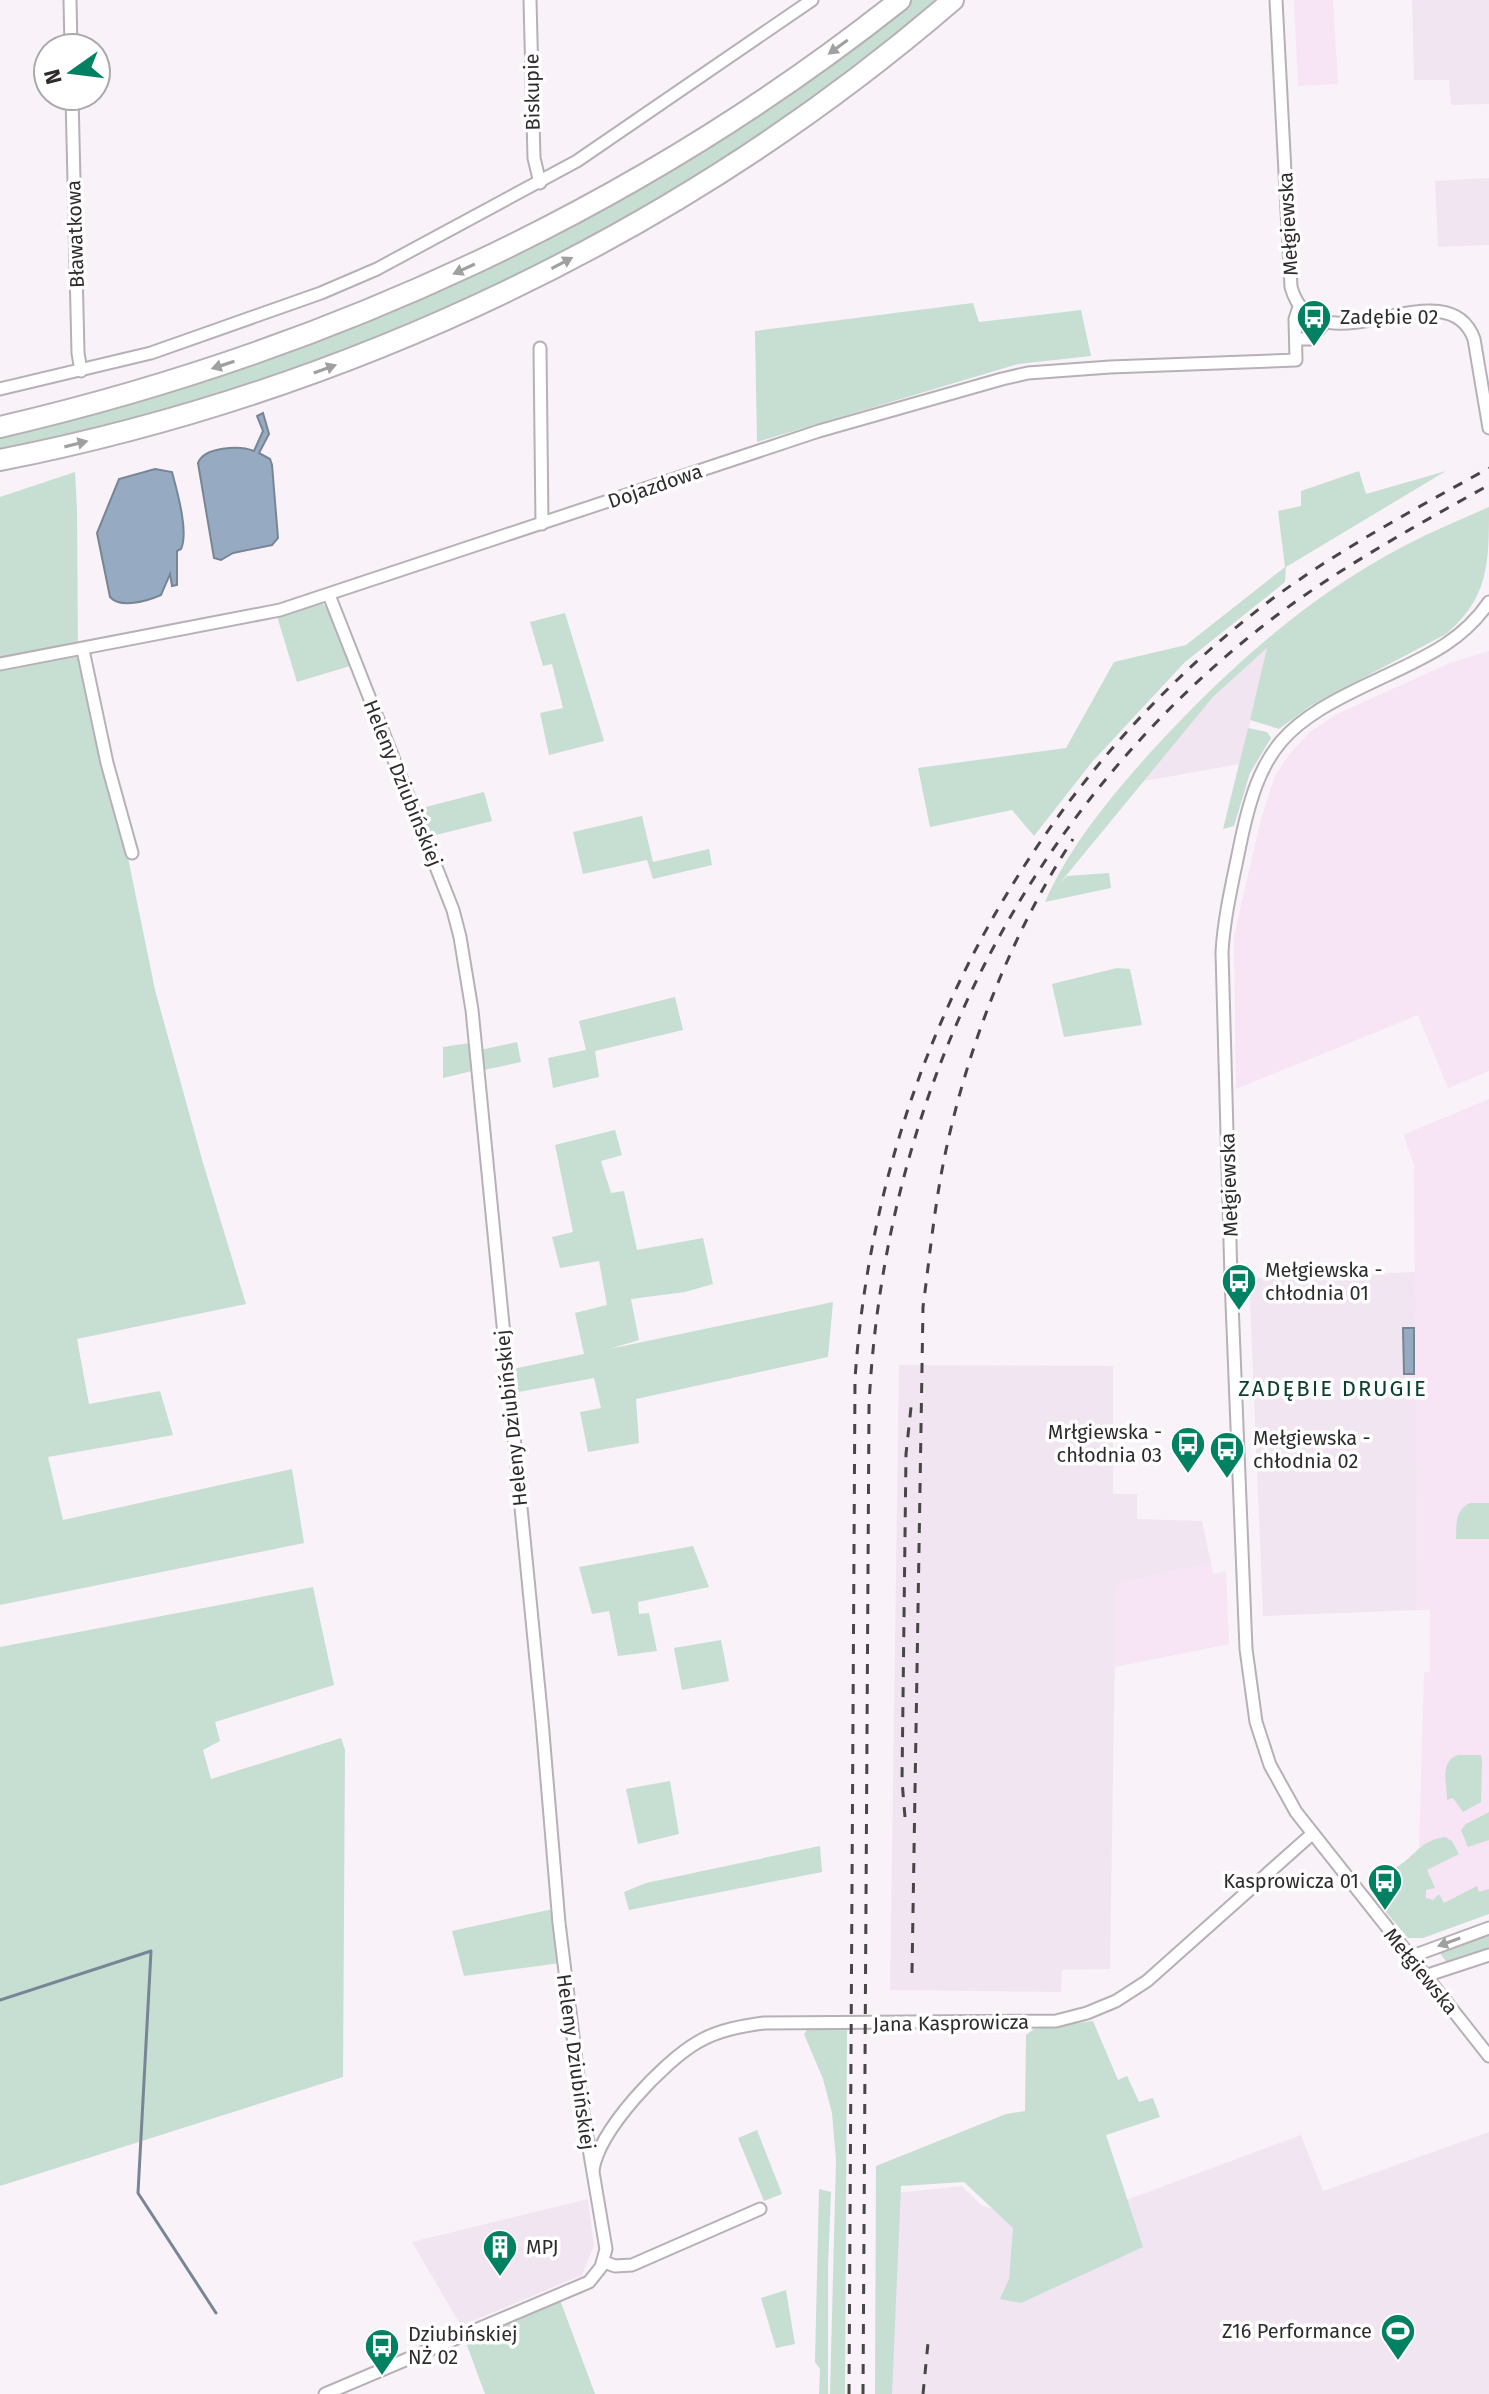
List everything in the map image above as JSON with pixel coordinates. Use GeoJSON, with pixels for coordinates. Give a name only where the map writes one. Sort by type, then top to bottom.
{"type":"FeatureCollection","features":[{"type":"Feature","properties":{"kind":"highway"},"geometry":{"type":"LineString","coordinates":[[0,427],[135,392],[237,360],[337,323],[462,270],[574,214],[670,159],[798,76],[900,0]]}},
{"type":"Feature","properties":{"kind":"highway"},"geometry":{"type":"LineString","coordinates":[[0,460],[125,432],[250,395],[374,350],[491,299],[599,243],[704,182],[810,111],[953,0]]}},
{"type":"Feature","properties":{"kind":"highway"},"geometry":{"type":"LineString","coordinates":[[915,31],[962,0]]}},
{"type":"Feature","properties":{"kind":"street"},"geometry":{"type":"LineString","coordinates":[[70,0],[71,32]]}},
{"type":"Feature","properties":{"kind":"street","name":"Biskupie"},"geometry":{"type":"LineString","coordinates":[[530,0],[534,158],[540,183]]}},
{"type":"Feature","properties":{"kind":"street"},"geometry":{"type":"LineString","coordinates":[[0,389],[173,346],[357,279],[540,183],[610,141],[812,0]]}},
{"type":"Feature","properties":{"kind":"street","name":"Mełgiewska"},"geometry":{"type":"LineString","coordinates":[[1276,0],[1291,287],[1299,307],[1295,319],[1296,339]]}},
{"type":"Feature","properties":{"kind":"street","name":"Bławatkowa"},"geometry":{"type":"LineString","coordinates":[[72,112],[81,371]]}},
{"type":"Feature","properties":{"kind":"street"},"geometry":{"type":"LineString","coordinates":[[1299,307],[1325,322],[1439,311],[1460,318],[1474,339],[1489,428]]}},
{"type":"Feature","properties":{"kind":"street"},"geometry":{"type":"LineString","coordinates":[[1296,339],[1311,339],[1325,322]]}},
{"type":"Feature","properties":{"kind":"street","name":"Dojazdowa"},"geometry":{"type":"LineString","coordinates":[[0,664],[268,613],[819,431],[1002,379],[1028,373],[1110,367],[1296,360],[1296,339]]}},
{"type":"Feature","properties":{"kind":"street"},"geometry":{"type":"LineString","coordinates":[[540,348],[542,524]]}},
{"type":"Feature","properties":{"kind":"street","name":"Heleny Dziubińskiej"},"geometry":{"type":"LineString","coordinates":[[329,595],[449,900],[466,967],[542,1721],[559,1923],[583,2120],[605,2243],[604,2262]]}},
{"type":"Feature","properties":{"kind":"street","name":"Mełgiewska"},"geometry":{"type":"LineString","coordinates":[[1489,602],[1465,631],[1441,649],[1329,703],[1296,726],[1277,745],[1260,772],[1251,797],[1225,921],[1222,952],[1247,1666],[1256,1722],[1270,1765],[1289,1801],[1312,1834],[1489,2056]]}},
{"type":"Feature","properties":{"kind":"street"},"geometry":{"type":"LineString","coordinates":[[83,650],[107,763],[132,853]]}},
{"type":"Feature","properties":{"kind":"street","name":"Jana Kasprowicza"},"geometry":{"type":"LineString","coordinates":[[593,2171],[598,2151],[609,2132],[657,2075],[701,2040],[736,2028],[798,2022],[1039,2023],[1087,2013],[1116,2001],[1147,1981],[1312,1834]]}},
{"type":"Feature","properties":{"kind":"street"},"geometry":{"type":"LineString","coordinates":[[1410,1957],[1489,1928]]}},
{"type":"Feature","properties":{"kind":"street"},"geometry":{"type":"LineString","coordinates":[[1425,1976],[1489,1955]]}},
{"type":"Feature","properties":{"kind":"street"},"geometry":{"type":"LineString","coordinates":[[1446,2002],[1442,1988],[1445,1977],[1460,1965]]}},
{"type":"Feature","properties":{"kind":"street"},"geometry":{"type":"LineString","coordinates":[[583,2120],[594,2131],[609,2132]]}},
{"type":"Feature","properties":{"kind":"street"},"geometry":{"type":"LineString","coordinates":[[325,2394],[583,2284],[594,2277],[604,2262],[615,2266],[632,2265],[760,2209]]}},
{"type":"Feature","properties":{"kind":"shaded area"},"geometry":{"type":"Polygon","coordinates":[[[1294,0],[1333,0],[1338,84],[1298,86],[1294,0]]]}},
{"type":"Feature","properties":{"kind":"shaded area"},"geometry":{"type":"Polygon","coordinates":[[[1412,0],[1489,0],[1489,104],[1451,105],[1449,80],[1414,80],[1412,0]]]}},
{"type":"Feature","properties":{"kind":"shaded area"},"geometry":{"type":"Polygon","coordinates":[[[1489,178],[1489,245],[1438,247],[1435,181],[1489,178]]]}},
{"type":"Feature","properties":{"kind":"shaded area"},"geometry":{"type":"Polygon","coordinates":[[[1268,647],[1240,764],[1144,781],[1213,697],[1268,647]]]}},
{"type":"Feature","properties":{"kind":"shaded area"},"geometry":{"type":"Polygon","coordinates":[[[1489,651],[1489,1071],[1448,1088],[1418,1015],[1236,1089],[1234,936],[1261,819],[1275,776],[1291,752],[1310,732],[1337,714],[1450,663],[1489,651]]]}},
{"type":"Feature","properties":{"kind":"shaded area"},"geometry":{"type":"Polygon","coordinates":[[[1489,1099],[1489,1895],[1417,1923],[1424,1673],[1430,1671],[1430,1610],[1417,1610],[1414,1164],[1403,1135],[1489,1099]]]}},
{"type":"Feature","properties":{"kind":"shaded area"},"geometry":{"type":"Polygon","coordinates":[[[1415,1272],[1417,1610],[1263,1616],[1249,1278],[1415,1272]]]}},
{"type":"Feature","properties":{"kind":"shaded area"},"geometry":{"type":"Polygon","coordinates":[[[899,1365],[1113,1366],[1113,1494],[1137,1494],[1137,1519],[1202,1521],[1211,1563],[1116,1583],[1110,1969],[1062,1970],[1061,1992],[890,1990],[899,1365]]]}},
{"type":"Feature","properties":{"kind":"shaded area"},"geometry":{"type":"Polygon","coordinates":[[[1211,1563],[1213,1574],[1226,1571],[1229,1644],[1115,1667],[1116,1583],[1211,1563]]]}},
{"type":"Feature","properties":{"kind":"shaded area"},"geometry":{"type":"Polygon","coordinates":[[[1489,2132],[1489,2394],[891,2394],[896,2193],[962,2186],[981,2205],[1048,2229],[1301,2135],[1323,2191],[1489,2132]]]}},
{"type":"Feature","properties":{"kind":"shaded area"},"geometry":{"type":"Polygon","coordinates":[[[588,2199],[594,2246],[582,2275],[461,2326],[412,2242],[588,2199]]]}},
{"type":"Feature","properties":{"kind":"green space"},"geometry":{"type":"Polygon","coordinates":[[[909,0],[942,0],[787,120],[584,245],[399,332],[229,395],[0,454],[0,433],[464,276],[909,0]]]}},
{"type":"Feature","properties":{"kind":"green space"},"geometry":{"type":"Polygon","coordinates":[[[973,303],[979,322],[1081,310],[1091,356],[1018,364],[757,442],[755,331],[973,303]]]}},
{"type":"Feature","properties":{"kind":"green space"},"geometry":{"type":"Polygon","coordinates":[[[1359,471],[1366,494],[1446,471],[1286,567],[1285,582],[1185,662],[1092,762],[1034,836],[1012,810],[930,827],[918,768],[1066,748],[1114,662],[1186,645],[1285,567],[1278,511],[1301,506],[1301,491],[1359,471]]]}},
{"type":"Feature","properties":{"kind":"green space"},"geometry":{"type":"Polygon","coordinates":[[[75,472],[78,659],[124,838],[155,990],[246,1304],[77,1339],[89,1404],[160,1391],[173,1435],[48,1457],[63,1520],[292,1469],[304,1543],[0,1605],[0,497],[75,472]]]}},
{"type":"Feature","properties":{"kind":"green space"},"geometry":{"type":"Polygon","coordinates":[[[1489,507],[1484,578],[1471,607],[1446,634],[1310,706],[1279,729],[1250,720],[1267,648],[1213,697],[1060,883],[1067,876],[1109,873],[1111,888],[1045,902],[1066,862],[1105,806],[1177,724],[1268,638],[1334,588],[1369,566],[1416,540],[1489,507]]]}},
{"type":"Feature","properties":{"kind":"green space"},"geometry":{"type":"Polygon","coordinates":[[[313,604],[323,604],[330,611],[350,666],[297,682],[277,616],[313,604]]]}},
{"type":"Feature","properties":{"kind":"green space"},"geometry":{"type":"Polygon","coordinates":[[[565,613],[604,741],[549,755],[540,713],[563,708],[552,664],[543,666],[530,622],[565,613]]]}},
{"type":"Feature","properties":{"kind":"green space"},"geometry":{"type":"Polygon","coordinates":[[[1248,728],[1267,732],[1271,738],[1250,773],[1234,826],[1223,829],[1248,728]]]}},
{"type":"Feature","properties":{"kind":"green space"},"geometry":{"type":"Polygon","coordinates":[[[484,792],[492,821],[432,836],[418,809],[484,792]]]}},
{"type":"Feature","properties":{"kind":"green space"},"geometry":{"type":"Polygon","coordinates":[[[642,816],[653,862],[709,849],[712,865],[653,879],[647,860],[583,874],[573,832],[642,816]]]}},
{"type":"Feature","properties":{"kind":"green space"},"geometry":{"type":"Polygon","coordinates":[[[1117,968],[1130,969],[1142,1025],[1064,1037],[1052,984],[1117,968]]]}},
{"type":"Feature","properties":{"kind":"green space"},"geometry":{"type":"Polygon","coordinates":[[[675,997],[683,1030],[595,1051],[599,1077],[553,1088],[548,1058],[586,1050],[579,1021],[675,997]]]}},
{"type":"Feature","properties":{"kind":"green space"},"geometry":{"type":"Polygon","coordinates":[[[517,1042],[521,1062],[484,1070],[480,1050],[517,1042]]]}},
{"type":"Feature","properties":{"kind":"green space"},"geometry":{"type":"Polygon","coordinates":[[[470,1043],[472,1071],[443,1078],[443,1047],[470,1043]]]}},
{"type":"Feature","properties":{"kind":"green space"},"geometry":{"type":"Polygon","coordinates":[[[615,1130],[622,1155],[601,1161],[611,1193],[624,1191],[637,1250],[703,1238],[713,1284],[685,1292],[631,1299],[639,1340],[609,1349],[833,1302],[828,1357],[636,1399],[639,1443],[588,1452],[580,1412],[601,1408],[594,1378],[513,1393],[508,1370],[584,1354],[575,1313],[607,1305],[599,1261],[560,1268],[552,1237],[573,1232],[555,1145],[615,1130]]]}},
{"type":"Feature","properties":{"kind":"green space"},"geometry":{"type":"Polygon","coordinates":[[[1470,1503],[1489,1503],[1489,1539],[1456,1539],[1459,1514],[1470,1503]]]}},
{"type":"Feature","properties":{"kind":"green space"},"geometry":{"type":"Polygon","coordinates":[[[693,1546],[709,1587],[638,1602],[639,1614],[649,1613],[657,1651],[618,1656],[609,1611],[592,1614],[579,1567],[693,1546]]]}},
{"type":"Feature","properties":{"kind":"green space"},"geometry":{"type":"Polygon","coordinates":[[[313,1587],[334,1685],[215,1722],[220,1741],[203,1750],[211,1779],[341,1738],[345,1750],[343,2077],[0,2186],[0,1647],[313,1587]]]}},
{"type":"Feature","properties":{"kind":"green space"},"geometry":{"type":"Polygon","coordinates":[[[721,1640],[729,1681],[682,1690],[674,1648],[721,1640]]]}},
{"type":"Feature","properties":{"kind":"green space"},"geometry":{"type":"Polygon","coordinates":[[[1458,1755],[1481,1755],[1482,1761],[1481,1802],[1463,1812],[1453,1798],[1447,1800],[1445,1780],[1448,1763],[1458,1755]]]}},
{"type":"Feature","properties":{"kind":"green space"},"geometry":{"type":"Polygon","coordinates":[[[670,1781],[679,1834],[638,1844],[626,1789],[670,1781]]]}},
{"type":"Feature","properties":{"kind":"green space"},"geometry":{"type":"Polygon","coordinates":[[[1489,1812],[1489,1840],[1468,1847],[1461,1830],[1489,1812]]]}},
{"type":"Feature","properties":{"kind":"green space"},"geometry":{"type":"Polygon","coordinates":[[[1445,1837],[1452,1841],[1459,1854],[1427,1870],[1435,1888],[1426,1890],[1426,1898],[1433,1900],[1439,1894],[1444,1903],[1477,1886],[1479,1892],[1489,1889],[1489,1914],[1423,1938],[1408,1938],[1375,1899],[1367,1884],[1378,1874],[1400,1865],[1425,1844],[1445,1837]]]}},
{"type":"Feature","properties":{"kind":"green space"},"geometry":{"type":"Polygon","coordinates":[[[820,1846],[822,1872],[629,1910],[624,1892],[646,1883],[820,1846]]]}},
{"type":"Feature","properties":{"kind":"green space"},"geometry":{"type":"Polygon","coordinates":[[[553,1909],[560,1963],[464,1976],[452,1931],[553,1909]]]}},
{"type":"Feature","properties":{"kind":"green space"},"geometry":{"type":"Polygon","coordinates":[[[1489,1934],[1489,1949],[1448,1964],[1439,1952],[1489,1934]]]}},
{"type":"Feature","properties":{"kind":"green space"},"geometry":{"type":"Polygon","coordinates":[[[1093,2021],[1118,2080],[1127,2076],[1139,2102],[1153,2098],[1160,2117],[1106,2135],[1143,2247],[1021,2303],[1000,2299],[1009,2279],[1013,2228],[964,2182],[901,2186],[892,2394],[875,2394],[876,2166],[1006,2114],[1025,2111],[1026,2035],[1034,2029],[1093,2021]]]}},
{"type":"Feature","properties":{"kind":"green space"},"geometry":{"type":"Polygon","coordinates":[[[809,2027],[847,2030],[845,2394],[830,2394],[836,2160],[832,2113],[823,2079],[804,2034],[809,2027]]]}},
{"type":"Feature","properties":{"kind":"green space"},"geometry":{"type":"Polygon","coordinates":[[[757,2130],[782,2194],[764,2201],[738,2138],[757,2130]]]}},
{"type":"Feature","properties":{"kind":"green space"},"geometry":{"type":"Polygon","coordinates":[[[819,2189],[831,2192],[828,2394],[819,2394],[820,2369],[815,2362],[819,2189]]]}},
{"type":"Feature","properties":{"kind":"green space"},"geometry":{"type":"Polygon","coordinates":[[[786,2290],[795,2344],[776,2348],[761,2298],[786,2290]]]}},
{"type":"Feature","properties":{"kind":"green space"},"geometry":{"type":"Polygon","coordinates":[[[560,2300],[595,2394],[485,2394],[465,2340],[560,2300]]]}},
{"type":"Feature","properties":{"kind":"water"},"geometry":{"type":"Polygon","coordinates":[[[263,413],[269,434],[259,453],[270,459],[272,465],[278,538],[272,545],[233,553],[221,560],[214,558],[198,463],[207,454],[223,449],[254,451],[263,431],[257,416],[263,413]]]}},
{"type":"Feature","properties":{"kind":"water"},"geometry":{"type":"Polygon","coordinates":[[[155,469],[172,472],[181,511],[184,532],[181,549],[177,551],[177,585],[172,586],[170,574],[161,595],[121,603],[110,597],[97,533],[119,479],[155,469]]]}},
{"type":"Feature","properties":{"kind":"water"},"geometry":{"type":"Polygon","coordinates":[[[1403,1328],[1414,1328],[1414,1374],[1404,1374],[1403,1328]]]}},
{"type":"Feature","properties":{"kind":"waterway"},"geometry":{"type":"LineString","coordinates":[[0,2000],[151,1951],[138,2193],[216,2313]]}},
{"type":"Feature","properties":{"kind":"railway"},"geometry":{"type":"LineString","coordinates":[[849,2394],[855,1379],[869,1265],[894,1154],[931,1046],[979,944],[1037,847],[1106,756],[1184,673],[1272,599],[1351,546],[1489,468]]}},
{"type":"Feature","properties":{"kind":"railway"},"geometry":{"type":"LineString","coordinates":[[863,2394],[869,1405],[880,1292],[903,1182],[936,1076],[980,974],[1034,878],[1099,788],[1174,704],[1259,629],[1314,589],[1400,535],[1489,485]]}},
{"type":"Feature","properties":{"kind":"railway"},"geometry":{"type":"LineString","coordinates":[[912,1973],[923,1307],[936,1208],[956,1109],[980,1028],[1031,911],[1073,839]]}},
{"type":"Feature","properties":{"kind":"railway"},"geometry":{"type":"LineString","coordinates":[[905,1817],[902,1781],[906,1454],[912,1398]]}},
{"type":"Feature","properties":{"kind":"railway"},"geometry":{"type":"LineString","coordinates":[[923,2394],[928,2343]]}},
{"type":"Feature","properties":{"kind":"place","name":"Zadębie 02"},"geometry":{"type":"Point","coordinates":[1314,348]}},
{"type":"Feature","properties":{"kind":"place","name":"Mełgiewska - chłodnia 01"},"geometry":{"type":"Point","coordinates":[1239,1312]}},
{"type":"Feature","properties":{"kind":"place","name":"Mrłgiewska - chłodnia 03"},"geometry":{"type":"Point","coordinates":[1188,1475]}},
{"type":"Feature","properties":{"kind":"place","name":"Mełgiewska - chłodnia 02"},"geometry":{"type":"Point","coordinates":[1227,1480]}},
{"type":"Feature","properties":{"kind":"place","name":"Kasprowicza 01"},"geometry":{"type":"Point","coordinates":[1385,1912]}},
{"type":"Feature","properties":{"kind":"place","name":"MPJ"},"geometry":{"type":"Point","coordinates":[500,2278]}},
{"type":"Feature","properties":{"kind":"place","name":"Z16 Performance"},"geometry":{"type":"Point","coordinates":[1398,2362]}},
{"type":"Feature","properties":{"kind":"place","name":"Dziubińskiej NŻ 02"},"geometry":{"type":"Point","coordinates":[382,2377]}},
{"type":"Feature","properties":{"kind":"district","name":"ZADĘBIE DRUGIE"},"geometry":{"type":"Point","coordinates":[1333,1388]}}]}
